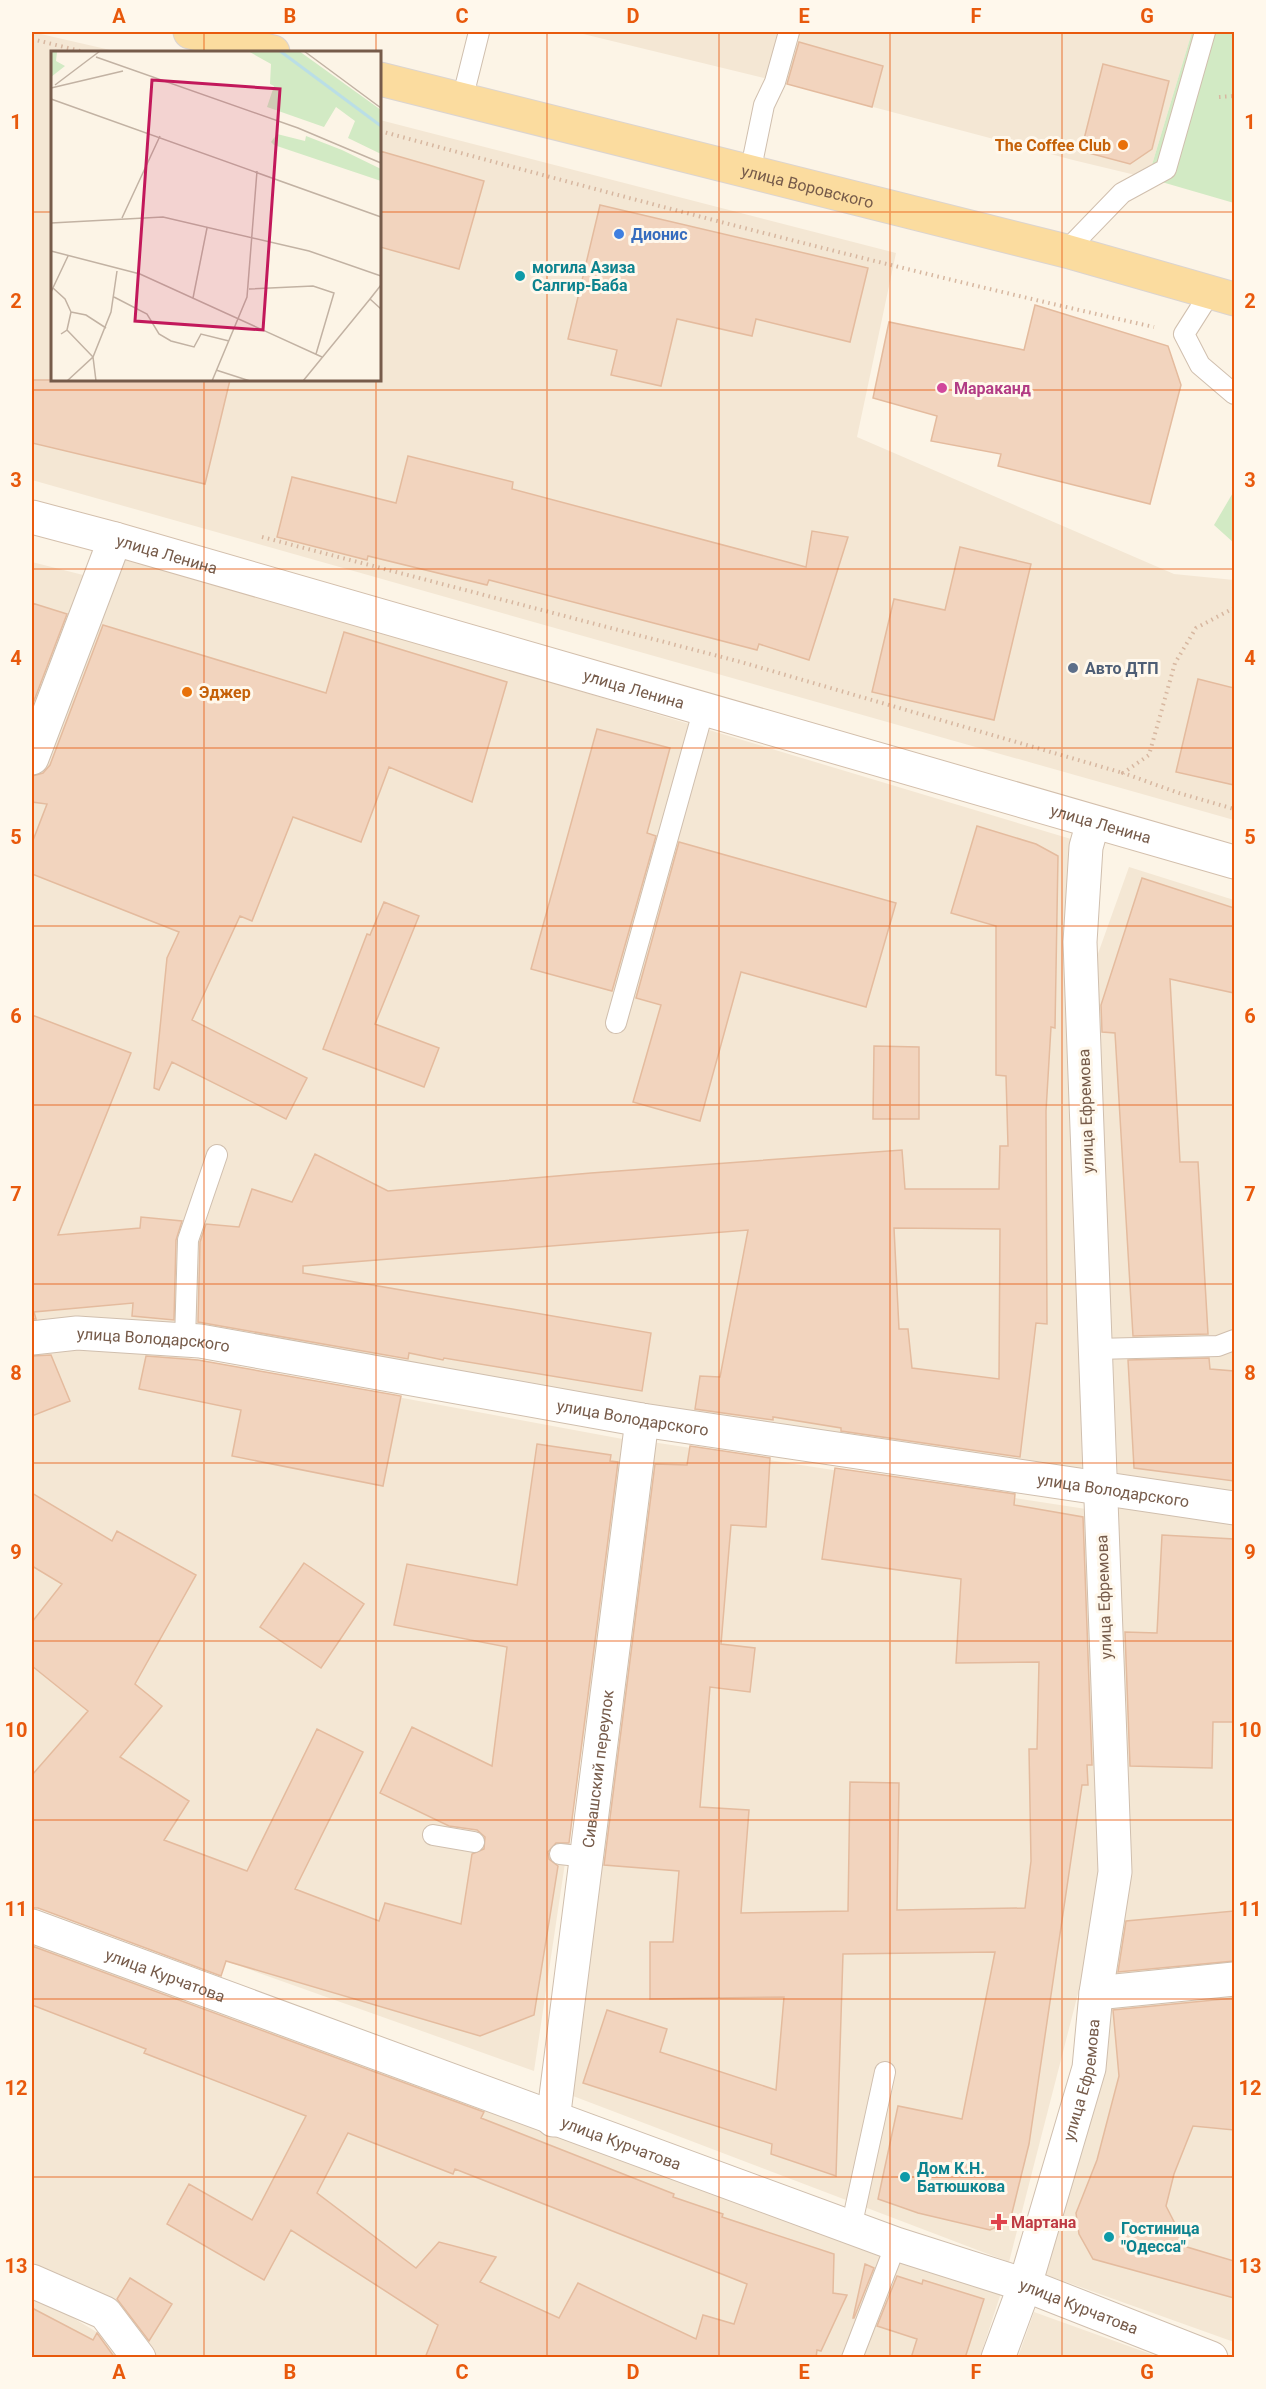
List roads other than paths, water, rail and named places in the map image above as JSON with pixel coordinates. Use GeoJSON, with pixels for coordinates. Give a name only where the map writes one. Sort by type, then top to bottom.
{"type":"FeatureCollection","features":[{"type":"Feature","properties":{"kind":"main road"},"geometry":{"type":"LineString","coordinates":[[190,32],[269,51]]}},
{"type":"Feature","properties":{"kind":"main road","name":"улица Воровского"},"geometry":{"type":"LineString","coordinates":[[381,79],[1066,251],[1222,296]]}},
{"type":"Feature","properties":{"kind":"street","name":"улица Ленина"},"geometry":{"type":"LineString","coordinates":[[32,517],[704,708],[1234,862]]}},
{"type":"Feature","properties":{"kind":"street"},"geometry":{"type":"LineString","coordinates":[[32,758],[115,539]]}},
{"type":"Feature","properties":{"kind":"street","name":"улица Ефремова"},"geometry":{"type":"LineString","coordinates":[[998,2358],[1025,2284],[1089,2068],[1096,1993],[1115,1872],[1080,942],[1086,847],[1093,822]]}},
{"type":"Feature","properties":{"kind":"street","name":"улица Володарского"},"geometry":{"type":"LineString","coordinates":[[32,1338],[76,1333],[185,1340],[642,1420],[1234,1508]]}},
{"type":"Feature","properties":{"kind":"street","name":"Сивашский переулок"},"geometry":{"type":"LineString","coordinates":[[553,2120],[573,1856],[642,1420]]}},
{"type":"Feature","properties":{"kind":"street","name":"улица Курчатова"},"geometry":{"type":"LineString","coordinates":[[32,1926],[851,2228],[1025,2284],[1211,2358]]}},
{"type":"Feature","properties":{"kind":"street"},"geometry":{"type":"LineString","coordinates":[[1096,1993],[1234,1979]]}},
{"type":"Feature","properties":{"kind":"street"},"geometry":{"type":"LineString","coordinates":[[32,2281],[105,2313],[139,2358]]}},
{"type":"Feature","properties":{"kind":"lane"},"geometry":{"type":"LineString","coordinates":[[462,100],[479,32]]}},
{"type":"Feature","properties":{"kind":"lane"},"geometry":{"type":"LineString","coordinates":[[750,173],[764,105],[775,82],[789,32]]}},
{"type":"Feature","properties":{"kind":"lane"},"geometry":{"type":"LineString","coordinates":[[1066,251],[1122,192],[1166,169],[1205,32]]}},
{"type":"Feature","properties":{"kind":"lane"},"geometry":{"type":"LineString","coordinates":[[1222,296],[1184,334],[1200,365],[1234,394]]}},
{"type":"Feature","properties":{"kind":"lane"},"geometry":{"type":"LineString","coordinates":[[616,1023],[704,708]]}},
{"type":"Feature","properties":{"kind":"lane"},"geometry":{"type":"LineString","coordinates":[[185,1340],[188,1240],[217,1155]]}},
{"type":"Feature","properties":{"kind":"lane"},"geometry":{"type":"LineString","coordinates":[[1095,1349],[1218,1346],[1234,1340]]}},
{"type":"Feature","properties":{"kind":"lane"},"geometry":{"type":"LineString","coordinates":[[433,1835],[474,1842]]}},
{"type":"Feature","properties":{"kind":"lane"},"geometry":{"type":"LineString","coordinates":[[851,2228],[885,2072]]}},
{"type":"Feature","properties":{"kind":"lane"},"geometry":{"type":"LineString","coordinates":[[852,2358],[896,2244]]}},
{"type":"Feature","properties":{"kind":"place","name":"The Coffee Club"},"geometry":{"type":"Point","coordinates":[1123,145]}},
{"type":"Feature","properties":{"kind":"place","name":"Дионис"},"geometry":{"type":"Point","coordinates":[619,234]}},
{"type":"Feature","properties":{"kind":"place","name":"могила Азиза Салгир-Баба"},"geometry":{"type":"Point","coordinates":[520,276]}},
{"type":"Feature","properties":{"kind":"place","name":"Мараканд"},"geometry":{"type":"Point","coordinates":[942,388]}},
{"type":"Feature","properties":{"kind":"place","name":"Авто ДТП"},"geometry":{"type":"Point","coordinates":[1073,668]}},
{"type":"Feature","properties":{"kind":"place","name":"Эджер"},"geometry":{"type":"Point","coordinates":[187,692]}},
{"type":"Feature","properties":{"kind":"place","name":"Дом К.Н. Батюшкова"},"geometry":{"type":"Point","coordinates":[905,2177]}},
{"type":"Feature","properties":{"kind":"place","name":"Мартана"},"geometry":{"type":"Point","coordinates":[999,2222]}},
{"type":"Feature","properties":{"kind":"place","name":"Гостиница \"Одесса\""},"geometry":{"type":"Point","coordinates":[1109,2237]}}]}
